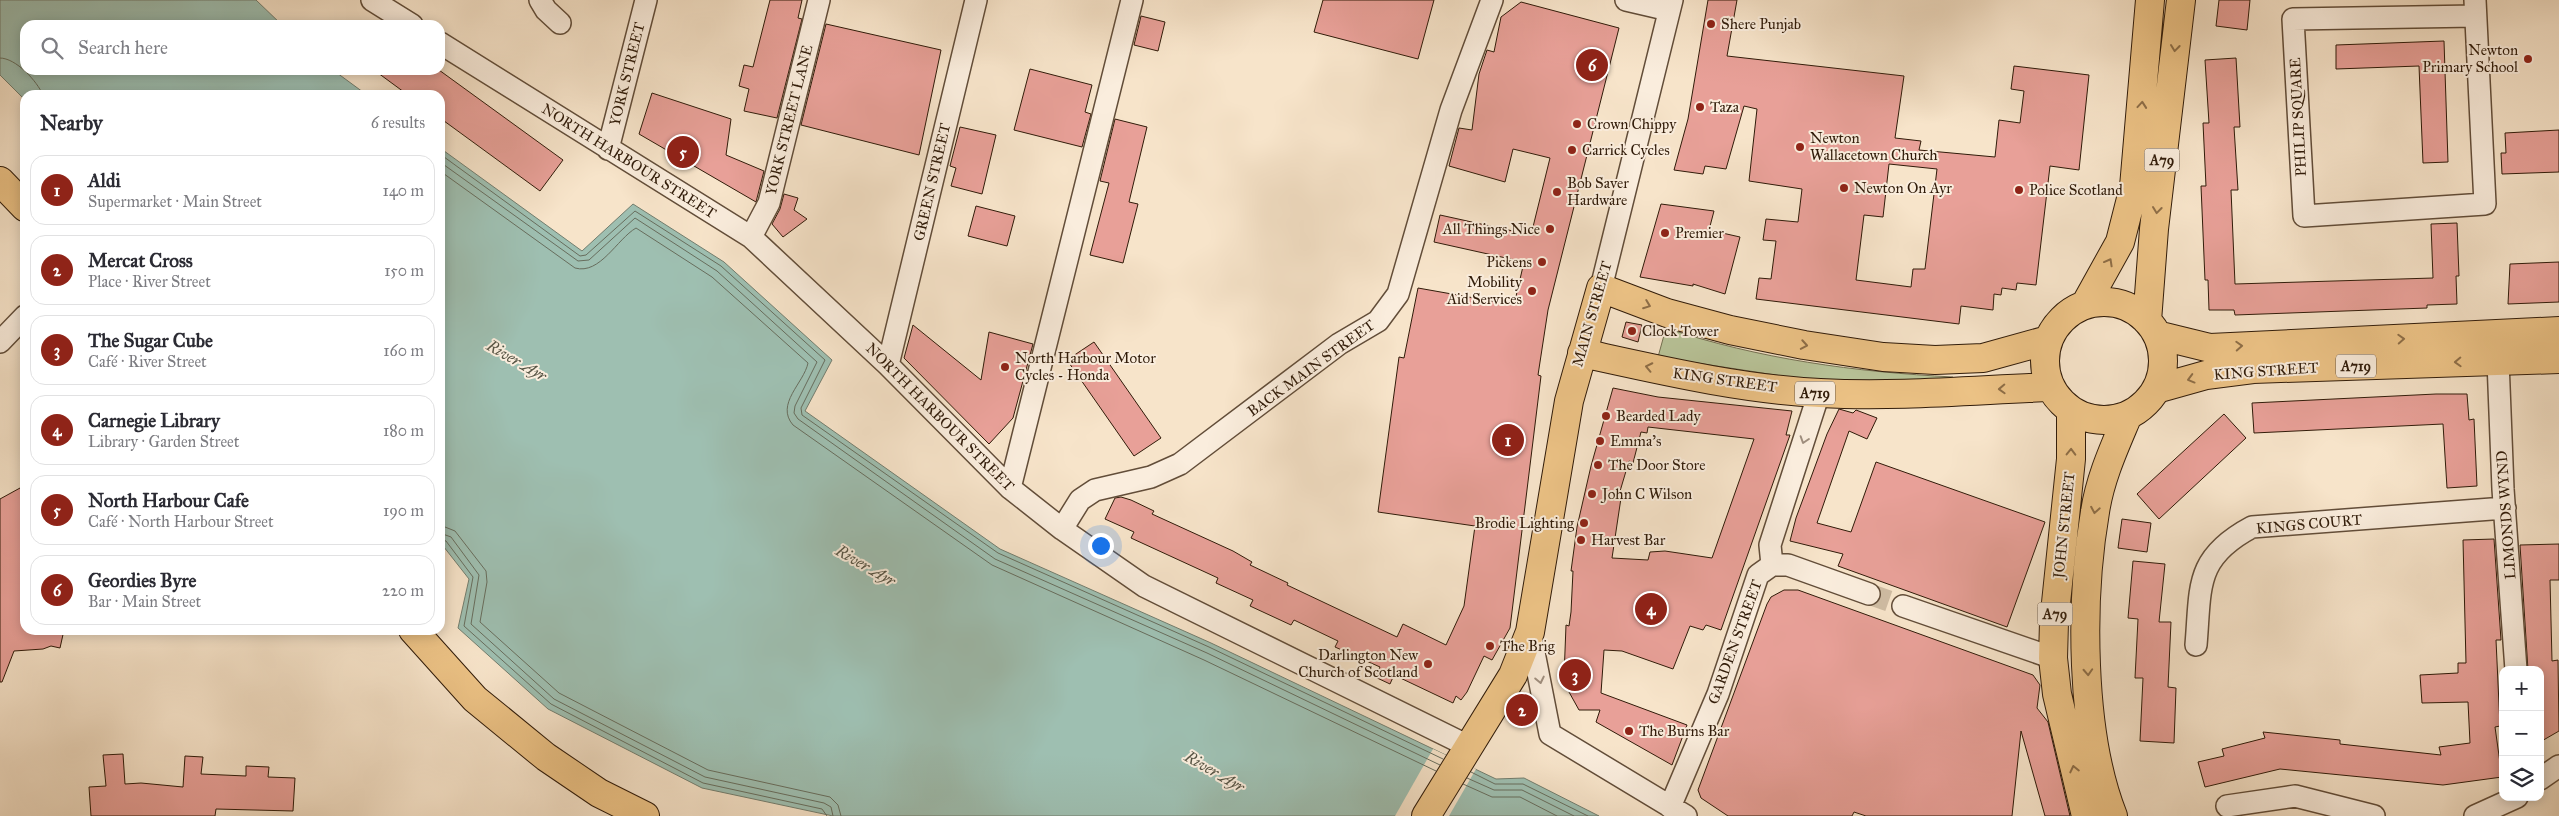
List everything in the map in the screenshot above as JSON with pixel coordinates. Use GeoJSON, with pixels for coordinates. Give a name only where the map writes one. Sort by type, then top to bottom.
{"type":"FeatureCollection","features":[{"type":"Feature","properties":{"kind":"main road","name":"A79"},"geometry":{"type":"LineString","coordinates":[[2085,305],[2120,242],[2134,187],[2150,0]]}},
{"type":"Feature","properties":{"kind":"main road","name":"A79"},"geometry":{"type":"LineString","coordinates":[[2156,389],[2162,362],[2152,328],[2154,229],[2181,0]]}},
{"type":"Feature","properties":{"kind":"main road"},"geometry":{"type":"LineString","coordinates":[[0,181],[20,202]]}},
{"type":"Feature","properties":{"kind":"main road"},"geometry":{"type":"LineString","coordinates":[[1601,288],[1667,313],[1730,330],[1804,345],[1883,357],[1935,360],[1983,358],[2048,340]]}},
{"type":"Feature","properties":{"kind":"main road","name":"MAIN STREET"},"geometry":{"type":"LineString","coordinates":[[1426,816],[1513,675],[1530,632],[1569,401],[1601,288]]}},
{"type":"Feature","properties":{"kind":"main road","name":"KING STREET"},"geometry":{"type":"LineString","coordinates":[[2559,332],[2210,348],[2152,328],[2134,310],[2119,304],[2102,302],[2085,305],[2069,313],[2057,325],[2048,340],[2045,356],[2046,372],[2051,387],[2059,400],[2071,410],[2099,420],[2128,415],[2144,404],[2156,389],[2206,375],[2253,369],[2559,358]]}},
{"type":"Feature","properties":{"kind":"main road","name":"KING STREET"},"geometry":{"type":"LineString","coordinates":[[1582,352],[1692,377],[1819,393],[1888,394],[2051,387]]}},
{"type":"Feature","properties":{"kind":"main road","name":"JOHN STREET"},"geometry":{"type":"LineString","coordinates":[[2071,410],[2071,459],[2054,622],[2053,658],[2057,694],[2086,816]]}},
{"type":"Feature","properties":{"kind":"main road","name":"JOHN STREET"},"geometry":{"type":"LineString","coordinates":[[2113,816],[2107,802],[2093,734],[2086,632],[2087,579],[2095,511],[2105,470],[2128,415]]}},
{"type":"Feature","properties":{"kind":"main road"},"geometry":{"type":"LineString","coordinates":[[417,635],[475,699],[546,757],[599,792],[645,816]]}},
{"type":"Feature","properties":{"kind":"street"},"geometry":{"type":"LineString","coordinates":[[372,0],[404,20]]}},
{"type":"Feature","properties":{"kind":"street"},"geometry":{"type":"LineString","coordinates":[[540,0],[546,10],[560,23]]}},
{"type":"Feature","properties":{"kind":"street","name":"YORK STREET"},"geometry":{"type":"LineString","coordinates":[[608,149],[646,0]]}},
{"type":"Feature","properties":{"kind":"street","name":"YORK STREET LANE"},"geometry":{"type":"LineString","coordinates":[[751,237],[768,202],[820,0]]}},
{"type":"Feature","properties":{"kind":"street","name":"GREEN STREET"},"geometry":{"type":"LineString","coordinates":[[888,365],[976,0]]}},
{"type":"Feature","properties":{"kind":"street"},"geometry":{"type":"LineString","coordinates":[[1010,488],[1132,0]]}},
{"type":"Feature","properties":{"kind":"street","name":"BACK MAIN STREET"},"geometry":{"type":"LineString","coordinates":[[1062,529],[1080,500],[1096,490],[1151,477],[1180,464],[1339,344],[1378,320],[1398,294],[1451,110],[1492,0]]}},
{"type":"Feature","properties":{"kind":"street"},"geometry":{"type":"LineString","coordinates":[[1626,0],[1670,5]]}},
{"type":"Feature","properties":{"kind":"street","name":"MAIN STREET"},"geometry":{"type":"LineString","coordinates":[[1601,288],[1670,5]]}},
{"type":"Feature","properties":{"kind":"street","name":"PHILIP SQUARE"},"geometry":{"type":"LineString","coordinates":[[2475,8],[2485,204],[2304,216],[2293,19],[2475,8]]}},
{"type":"Feature","properties":{"kind":"street","name":"NORTH HARBOUR STREET"},"geometry":{"type":"LineString","coordinates":[[445,46],[751,237],[888,365],[1010,488],[1062,529],[1144,586],[1465,751]]}},
{"type":"Feature","properties":{"kind":"street"},"geometry":{"type":"LineString","coordinates":[[0,342],[20,321]]}},
{"type":"Feature","properties":{"kind":"street","name":"LIMONDS WYND"},"geometry":{"type":"LineString","coordinates":[[2498,361],[2505,508],[2516,666]]}},
{"type":"Feature","properties":{"kind":"street","name":"GARDEN STREET"},"geometry":{"type":"LineString","coordinates":[[1678,812],[1758,575],[1772,565],[1770,545],[1819,393]]}},
{"type":"Feature","properties":{"kind":"street","name":"KINGS COURT"},"geometry":{"type":"LineString","coordinates":[[2196,645],[2202,577],[2214,556],[2229,539],[2252,527],[2505,508]]}},
{"type":"Feature","properties":{"kind":"street"},"geometry":{"type":"LineString","coordinates":[[1772,565],[1788,566],[1869,594]]}},
{"type":"Feature","properties":{"kind":"street"},"geometry":{"type":"LineString","coordinates":[[1903,606],[2053,658]]}},
{"type":"Feature","properties":{"kind":"street"},"geometry":{"type":"LineString","coordinates":[[1530,632],[1550,734],[1678,812]]}},
{"type":"Feature","properties":{"kind":"street"},"geometry":{"type":"LineString","coordinates":[[2544,776],[2559,766]]}},
{"type":"Feature","properties":{"kind":"street"},"geometry":{"type":"LineString","coordinates":[[2227,806],[2296,796],[2362,815]]}},
{"type":"Feature","properties":{"kind":"street"},"geometry":{"type":"LineString","coordinates":[[2475,816],[2513,801]]}},
{"type":"Feature","properties":{"kind":"shaded area"},"geometry":{"type":"Polygon","coordinates":[[[1666,328],[1701,339],[1772,356],[1880,372],[1953,377],[1953,381],[1808,380],[1658,357],[1666,328]]]}},
{"type":"Feature","properties":{"kind":"water"},"geometry":{"type":"Polygon","coordinates":[[[0,0],[256,0],[277,20],[20,20],[20,75],[340,75],[360,90],[20,90],[20,95],[0,75],[0,0]]]}},
{"type":"Feature","properties":{"kind":"water","name":"River Ayr"},"geometry":{"type":"Polygon","coordinates":[[[445,152],[582,251],[633,204],[724,262],[832,360],[805,411],[1000,549],[1211,643],[1496,779],[1524,778],[1599,816],[833,816],[702,788],[548,709],[458,628],[469,579],[445,548],[445,152]]]}},
{"type":"Feature","properties":{"kind":"pier"},"geometry":{"type":"Polygon","coordinates":[[[1433,749],[1476,769],[1449,816],[1395,816],[1433,749]]]}},
{"type":"Feature","properties":{"kind":"building"},"geometry":{"type":"Polygon","coordinates":[[[770,0],[802,0],[798,18],[802,19],[777,118],[744,111],[749,89],[739,86],[744,65],[753,67],[770,0]]]}},
{"type":"Feature","properties":{"kind":"building"},"geometry":{"type":"Polygon","coordinates":[[[1323,0],[1434,0],[1418,59],[1314,32],[1323,0]]]}},
{"type":"Feature","properties":{"kind":"building"},"geometry":{"type":"Polygon","coordinates":[[[1708,0],[1737,0],[1727,56],[1904,76],[1895,138],[1921,141],[1919,150],[1995,157],[1999,120],[2020,123],[2024,91],[2011,89],[2014,66],[2089,75],[2079,170],[2050,166],[2036,285],[2017,283],[2016,290],[2002,288],[2001,295],[1994,294],[1993,310],[1961,306],[1959,324],[1756,299],[1759,278],[1771,279],[1776,241],[1763,240],[1766,219],[1798,222],[1802,189],[1749,181],[1757,109],[1744,106],[1726,169],[1705,166],[1703,174],[1674,170],[1688,119],[1708,0]],[[1889,164],[1883,217],[1864,215],[1856,280],[1911,287],[1913,269],[1925,269],[1937,169],[1889,164]]]}},
{"type":"Feature","properties":{"kind":"building"},"geometry":{"type":"Polygon","coordinates":[[[2219,0],[2250,0],[2247,30],[2216,26],[2219,0]]]}},
{"type":"Feature","properties":{"kind":"building"},"geometry":{"type":"Polygon","coordinates":[[[1521,2],[1619,28],[1548,310],[1538,375],[1541,376],[1510,628],[1492,660],[1484,656],[1467,692],[1461,700],[1456,696],[1453,703],[1394,675],[1390,684],[1375,677],[1380,667],[1335,647],[1338,641],[1294,620],[1291,625],[1250,606],[1253,600],[1216,583],[1218,578],[1131,538],[1134,532],[1105,519],[1115,498],[1121,497],[1131,500],[1154,511],[1152,514],[1233,551],[1252,562],[1250,565],[1288,583],[1287,585],[1397,637],[1403,624],[1446,645],[1464,606],[1475,526],[1378,512],[1399,357],[1404,358],[1418,288],[1514,305],[1524,262],[1434,242],[1440,215],[1531,235],[1550,158],[1513,149],[1505,182],[1449,166],[1459,128],[1472,130],[1479,74],[1487,50],[1494,52],[1501,17],[1521,2]]]}},
{"type":"Feature","properties":{"kind":"building"},"geometry":{"type":"Polygon","coordinates":[[[1141,16],[1165,22],[1158,51],[1134,45],[1141,16]]]}},
{"type":"Feature","properties":{"kind":"building"},"geometry":{"type":"Polygon","coordinates":[[[826,24],[941,50],[919,155],[801,125],[826,24]]]}},
{"type":"Feature","properties":{"kind":"building"},"geometry":{"type":"Polygon","coordinates":[[[2444,41],[2448,162],[2423,163],[2419,66],[2336,69],[2336,45],[2444,41]]]}},
{"type":"Feature","properties":{"kind":"building"},"geometry":{"type":"Polygon","coordinates":[[[2236,58],[2240,127],[2234,127],[2238,190],[2231,190],[2235,284],[2433,278],[2431,224],[2457,223],[2459,276],[2456,276],[2457,304],[2427,305],[2427,308],[2235,315],[2234,310],[2209,310],[2208,280],[2205,280],[2201,186],[2206,186],[2203,123],[2209,123],[2205,60],[2236,58]]]}},
{"type":"Feature","properties":{"kind":"building"},"geometry":{"type":"Polygon","coordinates":[[[1030,69],[1092,85],[1085,112],[1091,114],[1082,147],[1014,130],[1030,69]]]}},
{"type":"Feature","properties":{"kind":"building"},"geometry":{"type":"Polygon","coordinates":[[[445,74],[563,160],[540,191],[445,122],[445,90],[401,90],[381,75],[445,74]]]}},
{"type":"Feature","properties":{"kind":"building"},"geometry":{"type":"Polygon","coordinates":[[[652,93],[731,119],[726,155],[764,171],[756,202],[639,134],[652,93]]]}},
{"type":"Feature","properties":{"kind":"building"},"geometry":{"type":"Polygon","coordinates":[[[1115,119],[1147,127],[1129,202],[1138,204],[1123,263],[1090,255],[1109,183],[1100,181],[1115,119]]]}},
{"type":"Feature","properties":{"kind":"building"},"geometry":{"type":"Polygon","coordinates":[[[960,127],[996,135],[982,194],[951,186],[956,168],[950,166],[960,127]]]}},
{"type":"Feature","properties":{"kind":"building"},"geometry":{"type":"Polygon","coordinates":[[[2559,130],[2559,172],[2502,174],[2501,153],[2506,153],[2505,133],[2559,130]]]}},
{"type":"Feature","properties":{"kind":"building"},"geometry":{"type":"Polygon","coordinates":[[[784,194],[798,198],[794,210],[807,219],[783,237],[772,224],[780,209],[784,194]]]}},
{"type":"Feature","properties":{"kind":"building"},"geometry":{"type":"Polygon","coordinates":[[[1661,204],[1714,211],[1709,230],[1740,237],[1725,294],[1693,284],[1693,286],[1640,277],[1661,204]]]}},
{"type":"Feature","properties":{"kind":"building"},"geometry":{"type":"Polygon","coordinates":[[[976,206],[1015,216],[1007,246],[968,236],[976,206]]]}},
{"type":"Feature","properties":{"kind":"building"},"geometry":{"type":"Polygon","coordinates":[[[2559,262],[2559,302],[2508,304],[2510,264],[2559,262]]]}},
{"type":"Feature","properties":{"kind":"building","name":"Clock Tower"},"geometry":{"type":"Polygon","coordinates":[[[1626,322],[1642,325],[1638,342],[1622,337],[1626,322]]]}},
{"type":"Feature","properties":{"kind":"building"},"geometry":{"type":"Polygon","coordinates":[[[913,325],[981,380],[989,332],[1033,344],[1013,418],[989,444],[904,358],[913,325]]]}},
{"type":"Feature","properties":{"kind":"building"},"geometry":{"type":"Polygon","coordinates":[[[1094,342],[1161,438],[1134,456],[1067,360],[1094,342]]]}},
{"type":"Feature","properties":{"kind":"building"},"geometry":{"type":"Polygon","coordinates":[[[1613,388],[1658,397],[1792,411],[1786,435],[1790,435],[1721,630],[1706,625],[1703,630],[1690,626],[1673,669],[1622,651],[1604,650],[1601,693],[1687,725],[1672,765],[1596,722],[1600,710],[1579,710],[1569,692],[1564,677],[1566,625],[1569,626],[1571,612],[1573,571],[1571,571],[1577,527],[1591,466],[1613,388]],[[1648,427],[1647,433],[1641,432],[1633,463],[1629,461],[1618,498],[1621,498],[1612,558],[1648,560],[1650,552],[1665,551],[1712,558],[1754,439],[1648,427]]]}},
{"type":"Feature","properties":{"kind":"building"},"geometry":{"type":"Polygon","coordinates":[[[2467,394],[2469,420],[2474,419],[2477,486],[2447,488],[2443,424],[2254,433],[2252,403],[2467,394]]]}},
{"type":"Feature","properties":{"kind":"building"},"geometry":{"type":"Polygon","coordinates":[[[1839,409],[1853,413],[1856,410],[1877,418],[1867,439],[1849,431],[1817,523],[1851,532],[1876,462],[2045,522],[2007,627],[1838,566],[1843,554],[1790,541],[1796,518],[1827,434],[1839,409]]]}},
{"type":"Feature","properties":{"kind":"building"},"geometry":{"type":"Polygon","coordinates":[[[2224,414],[2246,438],[2159,519],[2137,494],[2224,414]]]}},
{"type":"Feature","properties":{"kind":"building"},"geometry":{"type":"Polygon","coordinates":[[[20,488],[20,635],[63,635],[60,648],[51,646],[43,649],[14,651],[2,682],[0,682],[0,499],[20,488]]]}},
{"type":"Feature","properties":{"kind":"building"},"geometry":{"type":"Polygon","coordinates":[[[2122,519],[2151,523],[2147,552],[2118,548],[2122,519]]]}},
{"type":"Feature","properties":{"kind":"building"},"geometry":{"type":"Polygon","coordinates":[[[2494,539],[2501,640],[2496,640],[2499,726],[2495,727],[2499,756],[2499,777],[2443,785],[2280,769],[2205,787],[2198,762],[2224,756],[2222,749],[2265,738],[2263,732],[2340,740],[2340,744],[2441,755],[2439,747],[2470,743],[2468,702],[2422,703],[2420,675],[2458,673],[2458,663],[2466,663],[2463,540],[2494,539]]]}},
{"type":"Feature","properties":{"kind":"building"},"geometry":{"type":"Polygon","coordinates":[[[2559,544],[2559,580],[2550,580],[2552,661],[2558,660],[2559,731],[2544,740],[2544,666],[2528,666],[2520,545],[2559,544]]]}},
{"type":"Feature","properties":{"kind":"building"},"geometry":{"type":"Polygon","coordinates":[[[2133,561],[2165,564],[2159,622],[2171,622],[2168,687],[2176,688],[2174,743],[2140,741],[2143,678],[2135,678],[2138,619],[2128,618],[2133,561]]]}},
{"type":"Feature","properties":{"kind":"building"},"geometry":{"type":"Polygon","coordinates":[[[1784,590],[1798,590],[2033,675],[2040,685],[2037,708],[2048,722],[2070,816],[2045,816],[2021,731],[2012,816],[1866,816],[1854,812],[1852,816],[1728,816],[1701,798],[1698,790],[1767,604],[1771,597],[1784,590]]]}},
{"type":"Feature","properties":{"kind":"building"},"geometry":{"type":"Polygon","coordinates":[[[123,754],[125,784],[141,783],[183,787],[185,756],[203,757],[201,774],[246,776],[246,766],[269,767],[268,777],[295,778],[293,811],[216,809],[215,816],[91,816],[89,787],[106,786],[103,755],[123,754]]]}},
{"type":"Feature","properties":{"kind":"tunnel"},"geometry":{"type":"LineString","coordinates":[[1869,594],[1903,606]]}},
{"type":"Feature","properties":{"kind":"place","name":"Shere Punjab"},"geometry":{"type":"Point","coordinates":[1711,24]}},
{"type":"Feature","properties":{"kind":"place","name":"Newton Primary School"},"geometry":{"type":"Point","coordinates":[2528,59]}},
{"type":"Feature","properties":{"kind":"place","name":"Geordies Byre"},"geometry":{"type":"Point","coordinates":[1592,65]}},
{"type":"Feature","properties":{"kind":"place","name":"Taza"},"geometry":{"type":"Point","coordinates":[1700,107]}},
{"type":"Feature","properties":{"kind":"place","name":"Crown Chippy"},"geometry":{"type":"Point","coordinates":[1577,124]}},
{"type":"Feature","properties":{"kind":"place","name":"Newton Wallacetown Church"},"geometry":{"type":"Point","coordinates":[1800,147]}},
{"type":"Feature","properties":{"kind":"place","name":"Carrick Cycles"},"geometry":{"type":"Point","coordinates":[1572,150]}},
{"type":"Feature","properties":{"kind":"place","name":"North Harbour Cafe"},"geometry":{"type":"Point","coordinates":[683,152]}},
{"type":"Feature","properties":{"kind":"place","name":"Newton On Ayr"},"geometry":{"type":"Point","coordinates":[1844,188]}},
{"type":"Feature","properties":{"kind":"place","name":"Police Scotland"},"geometry":{"type":"Point","coordinates":[2019,190]}},
{"type":"Feature","properties":{"kind":"place","name":"Bob Saver Hardware"},"geometry":{"type":"Point","coordinates":[1557,192]}},
{"type":"Feature","properties":{"kind":"place","name":"All Things Nice"},"geometry":{"type":"Point","coordinates":[1550,229]}},
{"type":"Feature","properties":{"kind":"place","name":"Premier"},"geometry":{"type":"Point","coordinates":[1665,233]}},
{"type":"Feature","properties":{"kind":"place","name":"Pickens"},"geometry":{"type":"Point","coordinates":[1542,262]}},
{"type":"Feature","properties":{"kind":"place","name":"Mobility Aid Services"},"geometry":{"type":"Point","coordinates":[1532,291]}},
{"type":"Feature","properties":{"kind":"place","name":"Clock Tower"},"geometry":{"type":"Point","coordinates":[1632,331]}},
{"type":"Feature","properties":{"kind":"place","name":"North Harbour Motor Cycles - Honda"},"geometry":{"type":"Point","coordinates":[1005,367]}},
{"type":"Feature","properties":{"kind":"place","name":"Bearded Lady"},"geometry":{"type":"Point","coordinates":[1606,416]}},
{"type":"Feature","properties":{"kind":"place","name":"Aldi"},"geometry":{"type":"Point","coordinates":[1508,440]}},
{"type":"Feature","properties":{"kind":"place","name":"Emma's"},"geometry":{"type":"Point","coordinates":[1600,441]}},
{"type":"Feature","properties":{"kind":"place","name":"The Door Store"},"geometry":{"type":"Point","coordinates":[1598,465]}},
{"type":"Feature","properties":{"kind":"place","name":"John C Wilson"},"geometry":{"type":"Point","coordinates":[1592,494]}},
{"type":"Feature","properties":{"kind":"place","name":"Brodie Lighting"},"geometry":{"type":"Point","coordinates":[1584,523]}},
{"type":"Feature","properties":{"kind":"place","name":"Harvest Bar"},"geometry":{"type":"Point","coordinates":[1581,540]}},
{"type":"Feature","properties":{"kind":"place","name":"Carnegie Library"},"geometry":{"type":"Point","coordinates":[1651,609]}},
{"type":"Feature","properties":{"kind":"place","name":"The Brig"},"geometry":{"type":"Point","coordinates":[1490,646]}},
{"type":"Feature","properties":{"kind":"place","name":"Darlington New Church of Scotland"},"geometry":{"type":"Point","coordinates":[1428,664]}},
{"type":"Feature","properties":{"kind":"place","name":"The Sugar Cube"},"geometry":{"type":"Point","coordinates":[1575,675]}},
{"type":"Feature","properties":{"kind":"place","name":"Mercat Cross"},"geometry":{"type":"Point","coordinates":[1522,710]}},
{"type":"Feature","properties":{"kind":"place","name":"The Burns Bar"},"geometry":{"type":"Point","coordinates":[1629,731]}}]}
